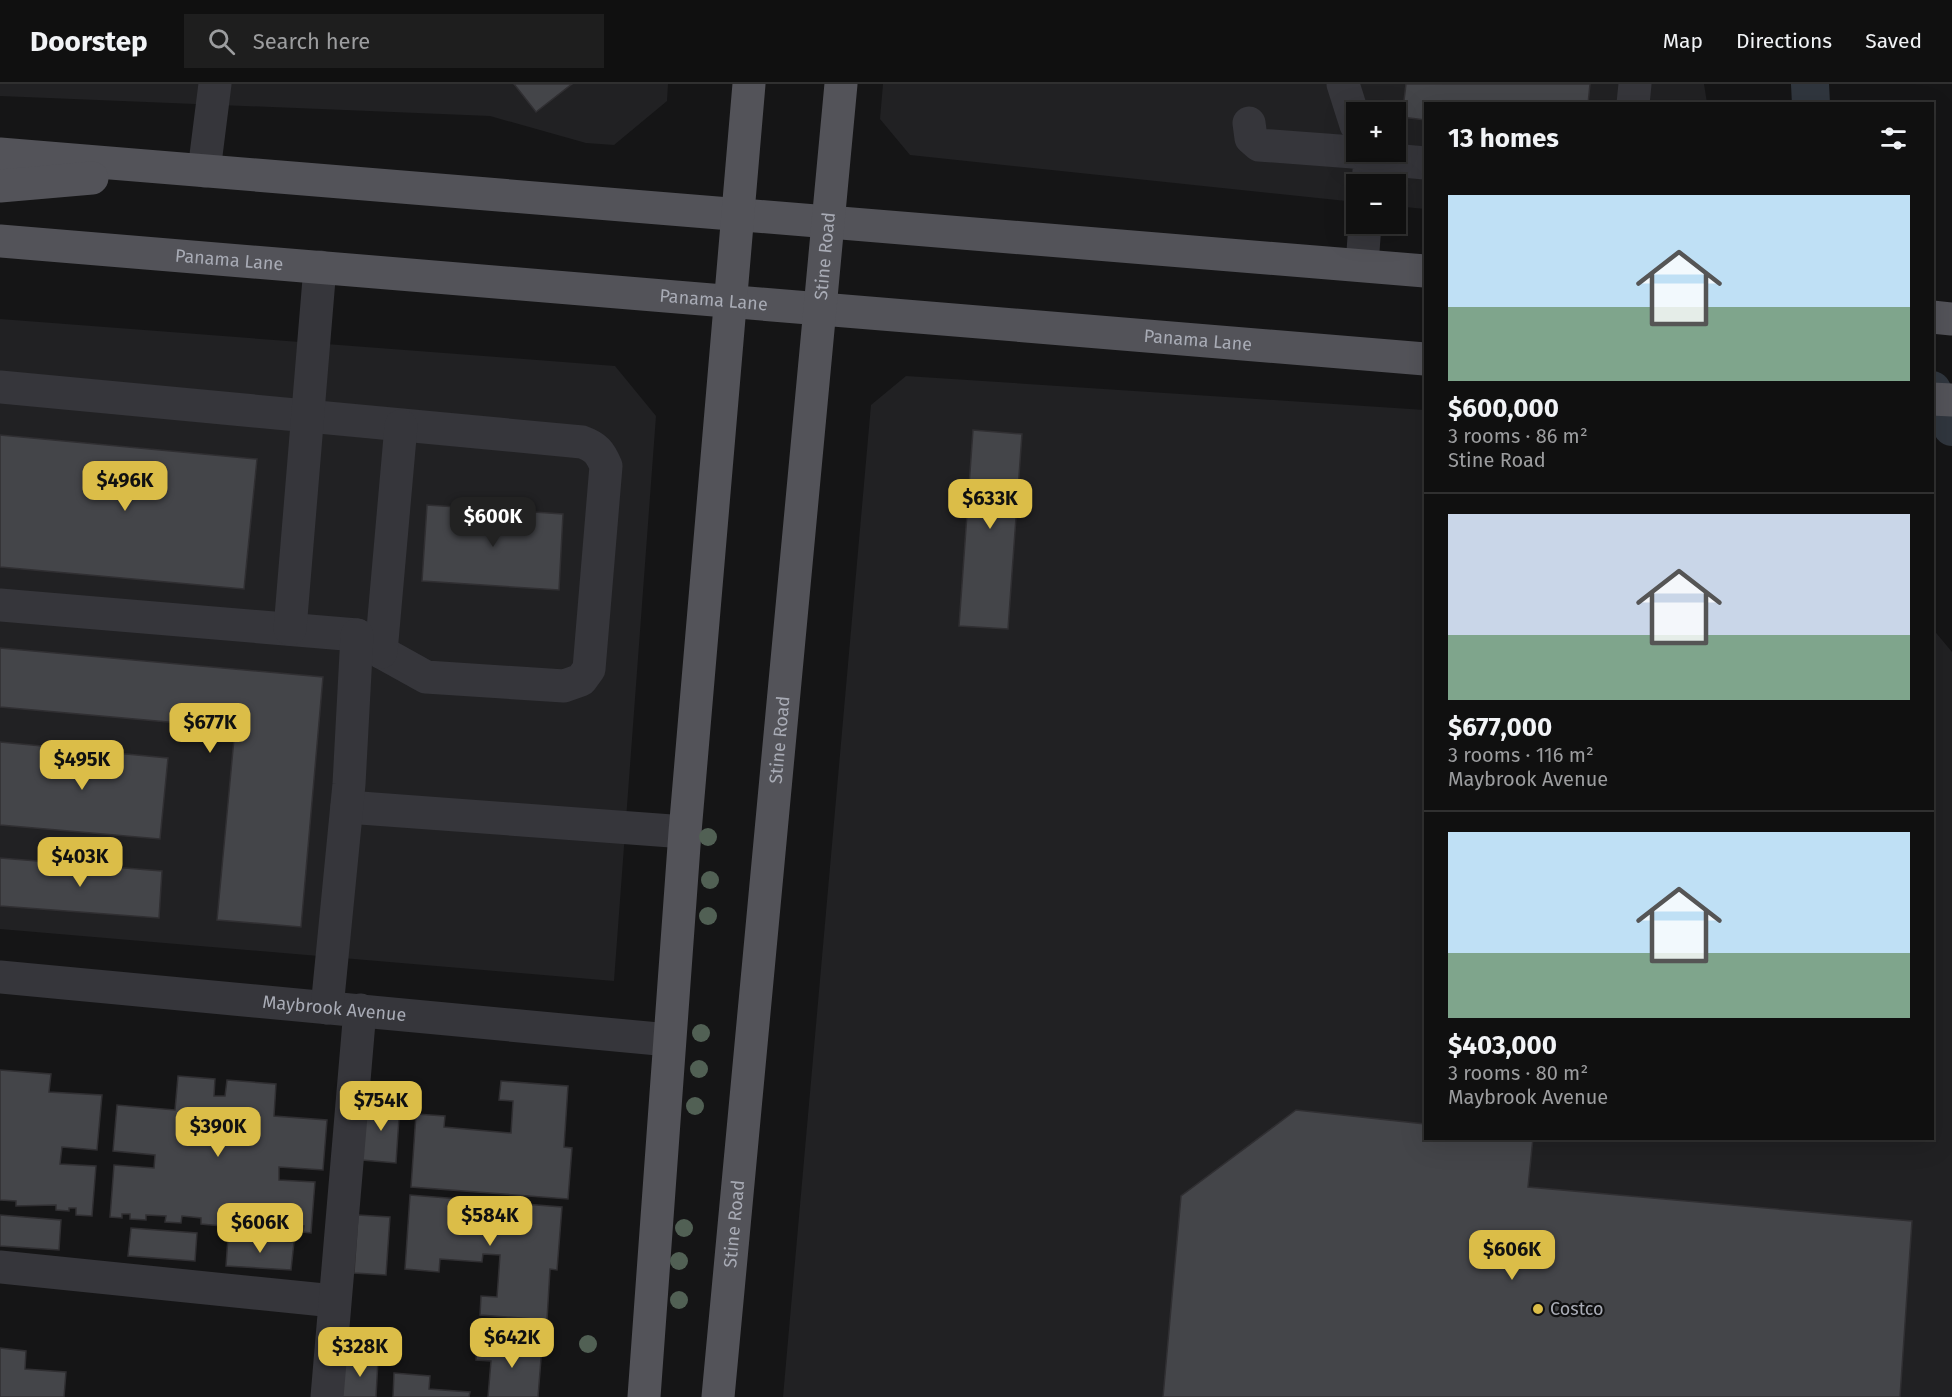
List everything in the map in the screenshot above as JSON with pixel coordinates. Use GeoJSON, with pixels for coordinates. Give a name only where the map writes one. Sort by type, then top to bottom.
{"type":"FeatureCollection","features":[{"type":"Feature","properties":{"kind":"main road"},"geometry":{"type":"LineString","coordinates":[[644,1397],[685,832],[728,301],[749,84]]}},
{"type":"Feature","properties":{"kind":"main road","name":"Stine Road"},"geometry":{"type":"LineString","coordinates":[[718,1397],[822,308],[841,84]]}},
{"type":"Feature","properties":{"kind":"main road"},"geometry":{"type":"LineString","coordinates":[[0,154],[1424,271]]}},
{"type":"Feature","properties":{"kind":"main road"},"geometry":{"type":"LineString","coordinates":[[0,186],[194,170]]}},
{"type":"Feature","properties":{"kind":"main road","name":"Panama Lane"},"geometry":{"type":"LineString","coordinates":[[0,241],[1424,359]]}},
{"type":"Feature","properties":{"kind":"main road"},"geometry":{"type":"LineString","coordinates":[[1934,317],[1952,319]]}},
{"type":"Feature","properties":{"kind":"main road"},"geometry":{"type":"LineString","coordinates":[[1934,399],[1952,400]]}},
{"type":"Feature","properties":{"kind":"street"},"geometry":{"type":"LineString","coordinates":[[194,170],[215,84]]}},
{"type":"Feature","properties":{"kind":"street"},"geometry":{"type":"LineString","coordinates":[[1343,84],[1349,102]]}},
{"type":"Feature","properties":{"kind":"street"},"geometry":{"type":"LineString","coordinates":[[1633,102],[1635,84]]}},
{"type":"Feature","properties":{"kind":"street"},"geometry":{"type":"LineString","coordinates":[[1249,123],[1251,138],[1259,144],[1346,152]]}},
{"type":"Feature","properties":{"kind":"street"},"geometry":{"type":"LineString","coordinates":[[1406,160],[1424,163]]}},
{"type":"Feature","properties":{"kind":"street"},"geometry":{"type":"LineString","coordinates":[[1362,266],[1364,234]]}},
{"type":"Feature","properties":{"kind":"street"},"geometry":{"type":"LineString","coordinates":[[290,629],[320,267]]}},
{"type":"Feature","properties":{"kind":"street"},"geometry":{"type":"LineString","coordinates":[[0,387],[582,442],[594,447],[601,454],[606,466],[589,669],[581,680],[564,687],[426,677],[369,644],[290,629],[0,606]]}},
{"type":"Feature","properties":{"kind":"street"},"geometry":{"type":"LineString","coordinates":[[327,1008],[347,807],[401,426]]}},
{"type":"Feature","properties":{"kind":"street"},"geometry":{"type":"LineString","coordinates":[[347,807],[685,832]]}},
{"type":"Feature","properties":{"kind":"street","name":"Maybrook Avenue"},"geometry":{"type":"LineString","coordinates":[[0,977],[669,1040]]}},
{"type":"Feature","properties":{"kind":"street"},"geometry":{"type":"LineString","coordinates":[[327,1397],[360,1010]]}},
{"type":"Feature","properties":{"kind":"street"},"geometry":{"type":"LineString","coordinates":[[0,1267],[334,1301]]}},
{"type":"Feature","properties":{"kind":"shaded area"},"geometry":{"type":"Polygon","coordinates":[[[0,84],[668,84],[667,101],[614,145],[586,143],[490,116],[0,96],[0,84]]]}},
{"type":"Feature","properties":{"kind":"shaded area"},"geometry":{"type":"Polygon","coordinates":[[[883,84],[1704,84],[1707,102],[1424,102],[1424,209],[1406,207],[1406,174],[1346,174],[1346,201],[910,155],[880,119],[883,84]]]}},
{"type":"Feature","properties":{"kind":"shaded area"},"geometry":{"type":"Polygon","coordinates":[[[0,319],[615,366],[656,416],[614,981],[0,929],[0,319]]]}},
{"type":"Feature","properties":{"kind":"shaded area"},"geometry":{"type":"Polygon","coordinates":[[[906,376],[1424,410],[1424,1140],[1934,1140],[1934,630],[1952,652],[1952,1397],[783,1397],[871,405],[906,376]]]}},
{"type":"Feature","properties":{"kind":"building"},"geometry":{"type":"Polygon","coordinates":[[[514,84],[572,84],[536,112],[514,84]]]}},
{"type":"Feature","properties":{"kind":"building"},"geometry":{"type":"Polygon","coordinates":[[[1406,84],[1590,84],[1588,102],[1424,102],[1424,120],[1406,118],[1406,102],[1404,102],[1406,84]]]}},
{"type":"Feature","properties":{"kind":"building"},"geometry":{"type":"Polygon","coordinates":[[[973,430],[1022,434],[1008,629],[959,626],[973,430]]]}},
{"type":"Feature","properties":{"kind":"building"},"geometry":{"type":"Polygon","coordinates":[[[0,435],[257,459],[244,589],[0,567],[0,435]]]}},
{"type":"Feature","properties":{"kind":"building"},"geometry":{"type":"Polygon","coordinates":[[[427,505],[563,514],[559,590],[422,581],[427,505]]]}},
{"type":"Feature","properties":{"kind":"building"},"geometry":{"type":"Polygon","coordinates":[[[0,648],[323,677],[301,927],[217,920],[235,728],[0,707],[0,648]]]}},
{"type":"Feature","properties":{"kind":"building"},"geometry":{"type":"Polygon","coordinates":[[[0,742],[168,758],[160,839],[0,825],[0,742]]]}},
{"type":"Feature","properties":{"kind":"building"},"geometry":{"type":"Polygon","coordinates":[[[0,858],[162,871],[159,918],[0,906],[0,858]]]}},
{"type":"Feature","properties":{"kind":"building"},"geometry":{"type":"Polygon","coordinates":[[[0,1070],[51,1074],[49,1092],[102,1095],[97,1150],[62,1147],[60,1164],[96,1166],[92,1216],[76,1215],[76,1208],[69,1208],[69,1211],[56,1210],[56,1205],[16,1206],[16,1201],[0,1200],[0,1070]]]}},
{"type":"Feature","properties":{"kind":"building"},"geometry":{"type":"Polygon","coordinates":[[[178,1076],[215,1079],[214,1096],[225,1096],[227,1080],[276,1084],[274,1116],[327,1120],[323,1170],[279,1167],[279,1180],[315,1182],[311,1233],[303,1232],[304,1226],[293,1225],[293,1232],[275,1230],[276,1224],[256,1223],[255,1229],[240,1227],[240,1222],[223,1220],[222,1226],[201,1224],[201,1218],[182,1216],[181,1223],[165,1222],[166,1216],[146,1215],[146,1220],[130,1219],[130,1214],[122,1214],[122,1218],[110,1217],[114,1165],[154,1168],[155,1155],[113,1151],[117,1105],[175,1110],[178,1076]]]}},
{"type":"Feature","properties":{"kind":"building"},"geometry":{"type":"Polygon","coordinates":[[[501,1081],[568,1086],[564,1147],[572,1148],[568,1199],[411,1187],[416,1114],[445,1116],[444,1127],[511,1133],[513,1101],[499,1100],[501,1081]]]}},
{"type":"Feature","properties":{"kind":"building"},"geometry":{"type":"Polygon","coordinates":[[[367,1100],[400,1103],[396,1163],[362,1160],[367,1100]]]}},
{"type":"Feature","properties":{"kind":"building","name":"Costco"},"geometry":{"type":"Polygon","coordinates":[[[1296,1110],[1424,1124],[1424,1140],[1533,1140],[1528,1187],[1912,1221],[1900,1397],[1163,1397],[1181,1196],[1296,1110]]]}},
{"type":"Feature","properties":{"kind":"building"},"geometry":{"type":"Polygon","coordinates":[[[410,1195],[562,1207],[557,1270],[550,1269],[547,1320],[480,1315],[481,1296],[497,1297],[500,1255],[483,1254],[482,1262],[440,1259],[439,1272],[405,1269],[410,1195]]]}},
{"type":"Feature","properties":{"kind":"building"},"geometry":{"type":"Polygon","coordinates":[[[0,1215],[61,1220],[59,1250],[0,1246],[0,1215]]]}},
{"type":"Feature","properties":{"kind":"building"},"geometry":{"type":"Polygon","coordinates":[[[358,1215],[390,1217],[386,1275],[354,1273],[358,1215]]]}},
{"type":"Feature","properties":{"kind":"building"},"geometry":{"type":"Polygon","coordinates":[[[131,1228],[197,1233],[195,1261],[128,1256],[131,1228]]]}},
{"type":"Feature","properties":{"kind":"building"},"geometry":{"type":"Polygon","coordinates":[[[228,1237],[294,1242],[291,1270],[226,1266],[228,1237]]]}},
{"type":"Feature","properties":{"kind":"building"},"geometry":{"type":"Polygon","coordinates":[[[477,1341],[542,1346],[538,1397],[488,1397],[491,1361],[476,1360],[477,1341]]]}},
{"type":"Feature","properties":{"kind":"building"},"geometry":{"type":"Polygon","coordinates":[[[0,1348],[26,1351],[25,1369],[66,1372],[64,1397],[0,1397],[0,1348]]]}},
{"type":"Feature","properties":{"kind":"building"},"geometry":{"type":"Polygon","coordinates":[[[345,1358],[378,1360],[376,1397],[342,1397],[345,1358]]]}},
{"type":"Feature","properties":{"kind":"building"},"geometry":{"type":"Polygon","coordinates":[[[394,1373],[430,1376],[429,1389],[470,1392],[469,1397],[393,1397],[394,1373]]]}},
{"type":"Feature","properties":{"kind":"waterway"},"geometry":{"type":"LineString","coordinates":[[1810,84],[1811,102]]}},
{"type":"Feature","properties":{"kind":"waterway"},"geometry":{"type":"LineString","coordinates":[[1934,394],[1952,427]]}},
{"type":"Feature","properties":{"kind":"place","name":"Costco"},"geometry":{"type":"Point","coordinates":[1538,1309]}}]}
